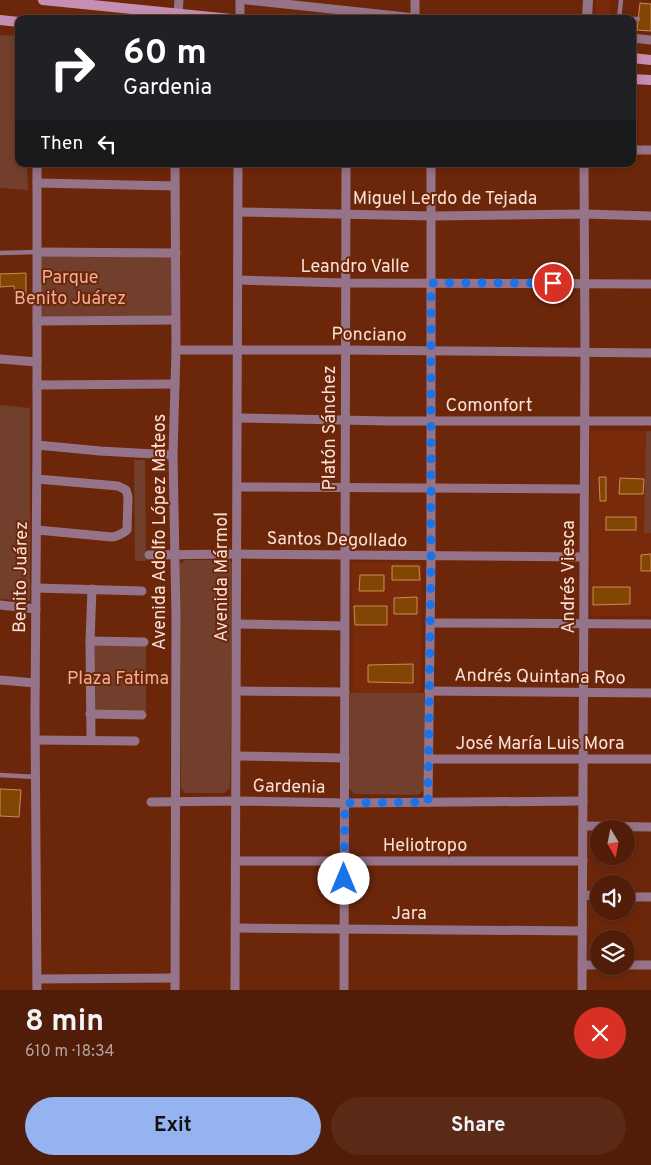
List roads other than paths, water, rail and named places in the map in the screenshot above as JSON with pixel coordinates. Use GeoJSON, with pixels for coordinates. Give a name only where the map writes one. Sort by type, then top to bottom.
{"type":"FeatureCollection","features":[{"type":"Feature","properties":{"kind":"main road"},"geometry":{"type":"LineString","coordinates":[[43,0],[196,15]]}},
{"type":"Feature","properties":{"kind":"main road"},"geometry":{"type":"LineString","coordinates":[[0,20],[15,22]]}},
{"type":"Feature","properties":{"kind":"main road"},"geometry":{"type":"LineString","coordinates":[[636,58],[651,60]]}},
{"type":"Feature","properties":{"kind":"main road"},"geometry":{"type":"LineString","coordinates":[[636,78],[651,80]]}},
{"type":"Feature","properties":{"kind":"street"},"geometry":{"type":"LineString","coordinates":[[178,13],[179,0]]}},
{"type":"Feature","properties":{"kind":"street"},"geometry":{"type":"LineString","coordinates":[[240,0],[240,15]]}},
{"type":"Feature","properties":{"kind":"street"},"geometry":{"type":"LineString","coordinates":[[247,0],[387,15]]}},
{"type":"Feature","properties":{"kind":"street"},"geometry":{"type":"LineString","coordinates":[[415,0],[415,15]]}},
{"type":"Feature","properties":{"kind":"street"},"geometry":{"type":"LineString","coordinates":[[587,15],[588,0]]}},
{"type":"Feature","properties":{"kind":"street"},"geometry":{"type":"LineString","coordinates":[[636,38],[651,40]]}},
{"type":"Feature","properties":{"kind":"street"},"geometry":{"type":"LineString","coordinates":[[636,150],[651,150]]}},
{"type":"Feature","properties":{"kind":"street","name":"Benito Juárez"},"geometry":{"type":"LineString","coordinates":[[37,167],[38,445],[35,683],[37,990]]}},
{"type":"Feature","properties":{"kind":"street","name":"Avenida Adolfo López Mateos"},"geometry":{"type":"LineString","coordinates":[[175,167],[175,990]]}},
{"type":"Feature","properties":{"kind":"street","name":"Avenida Mármol"},"geometry":{"type":"LineString","coordinates":[[235,990],[238,691],[238,418],[236,351],[238,167]]}},
{"type":"Feature","properties":{"kind":"street","name":"Platón Sánchez"},"geometry":{"type":"LineString","coordinates":[[344,990],[346,167]]}},
{"type":"Feature","properties":{"kind":"street"},"geometry":{"type":"LineString","coordinates":[[428,802],[431,556],[431,167]]}},
{"type":"Feature","properties":{"kind":"street","name":"Andrés Viesca"},"geometry":{"type":"LineString","coordinates":[[582,990],[585,421],[584,167]]}},
{"type":"Feature","properties":{"kind":"street"},"geometry":{"type":"LineString","coordinates":[[37,183],[174,186]]}},
{"type":"Feature","properties":{"kind":"street","name":"Miguel Lerdo de Tejada"},"geometry":{"type":"LineString","coordinates":[[238,212],[431,216],[584,214],[651,216]]}},
{"type":"Feature","properties":{"kind":"street"},"geometry":{"type":"LineString","coordinates":[[37,252],[176,253]]}},
{"type":"Feature","properties":{"kind":"street","name":"Leandro Valle"},"geometry":{"type":"LineString","coordinates":[[238,280],[345,283],[651,284]]}},
{"type":"Feature","properties":{"kind":"street"},"geometry":{"type":"LineString","coordinates":[[37,321],[175,320]]}},
{"type":"Feature","properties":{"kind":"street","name":"Ponciano"},"geometry":{"type":"LineString","coordinates":[[176,350],[651,353]]}},
{"type":"Feature","properties":{"kind":"street"},"geometry":{"type":"LineString","coordinates":[[0,359],[37,362]]}},
{"type":"Feature","properties":{"kind":"street"},"geometry":{"type":"LineString","coordinates":[[37,385],[176,384]]}},
{"type":"Feature","properties":{"kind":"street","name":"Comonfort"},"geometry":{"type":"LineString","coordinates":[[238,418],[430,421],[651,421]]}},
{"type":"Feature","properties":{"kind":"street"},"geometry":{"type":"LineString","coordinates":[[38,445],[174,455]]}},
{"type":"Feature","properties":{"kind":"street"},"geometry":{"type":"LineString","coordinates":[[37,479],[118,486],[126,490],[128,497],[127,530],[123,534],[112,537],[37,530]]}},
{"type":"Feature","properties":{"kind":"street"},"geometry":{"type":"LineString","coordinates":[[238,487],[584,489]]}},
{"type":"Feature","properties":{"kind":"street","name":"Santos Degollado"},"geometry":{"type":"LineString","coordinates":[[150,555],[584,557]]}},
{"type":"Feature","properties":{"kind":"street"},"geometry":{"type":"LineString","coordinates":[[36,588],[142,591]]}},
{"type":"Feature","properties":{"kind":"street"},"geometry":{"type":"LineString","coordinates":[[91,740],[90,641],[92,589]]}},
{"type":"Feature","properties":{"kind":"street"},"geometry":{"type":"LineString","coordinates":[[0,605],[36,609]]}},
{"type":"Feature","properties":{"kind":"street"},"geometry":{"type":"LineString","coordinates":[[430,623],[651,624]]}},
{"type":"Feature","properties":{"kind":"street"},"geometry":{"type":"LineString","coordinates":[[238,624],[344,626]]}},
{"type":"Feature","properties":{"kind":"street"},"geometry":{"type":"LineString","coordinates":[[90,641],[144,642]]}},
{"type":"Feature","properties":{"kind":"street"},"geometry":{"type":"LineString","coordinates":[[0,680],[35,683]]}},
{"type":"Feature","properties":{"kind":"street"},"geometry":{"type":"LineString","coordinates":[[238,691],[345,692]]}},
{"type":"Feature","properties":{"kind":"street","name":"Andrés Quintana Roo"},"geometry":{"type":"LineString","coordinates":[[429,691],[651,693]]}},
{"type":"Feature","properties":{"kind":"street"},"geometry":{"type":"LineString","coordinates":[[90,714],[142,715]]}},
{"type":"Feature","properties":{"kind":"street"},"geometry":{"type":"LineString","coordinates":[[36,740],[135,741]]}},
{"type":"Feature","properties":{"kind":"street"},"geometry":{"type":"LineString","coordinates":[[236,756],[345,758]]}},
{"type":"Feature","properties":{"kind":"street","name":"José María Luis Mora"},"geometry":{"type":"LineString","coordinates":[[429,759],[651,759]]}},
{"type":"Feature","properties":{"kind":"street","name":"Gardenia"},"geometry":{"type":"LineString","coordinates":[[151,802],[583,801]]}},
{"type":"Feature","properties":{"kind":"street"},"geometry":{"type":"LineString","coordinates":[[583,826],[651,827]]}},
{"type":"Feature","properties":{"kind":"street","name":"Heliotropo"},"geometry":{"type":"LineString","coordinates":[[237,862],[583,861]]}},
{"type":"Feature","properties":{"kind":"street"},"geometry":{"type":"LineString","coordinates":[[583,895],[590,895]]}},
{"type":"Feature","properties":{"kind":"street"},"geometry":{"type":"LineString","coordinates":[[635,896],[651,897]]}},
{"type":"Feature","properties":{"kind":"street","name":"Jara"},"geometry":{"type":"LineString","coordinates":[[236,928],[582,931]]}},
{"type":"Feature","properties":{"kind":"street"},"geometry":{"type":"LineString","coordinates":[[582,965],[590,965]]}},
{"type":"Feature","properties":{"kind":"street"},"geometry":{"type":"LineString","coordinates":[[635,965],[651,965]]}},
{"type":"Feature","properties":{"kind":"street"},"geometry":{"type":"LineString","coordinates":[[37,978],[176,978]]}},
{"type":"Feature","properties":{"kind":"lane"},"geometry":{"type":"LineString","coordinates":[[619,15],[621,0]]}},
{"type":"Feature","properties":{"kind":"lane"},"geometry":{"type":"LineString","coordinates":[[0,253],[37,252]]}},
{"type":"Feature","properties":{"kind":"lane"},"geometry":{"type":"LineString","coordinates":[[0,775],[36,778]]}},
{"type":"Feature","properties":{"kind":"park label","name":"Parque Benito Juárez"},"geometry":{"type":"Point","coordinates":[70,287]}},
{"type":"Feature","properties":{"kind":"park label","name":"Plaza Fatima"},"geometry":{"type":"Point","coordinates":[118,678]}}]}
